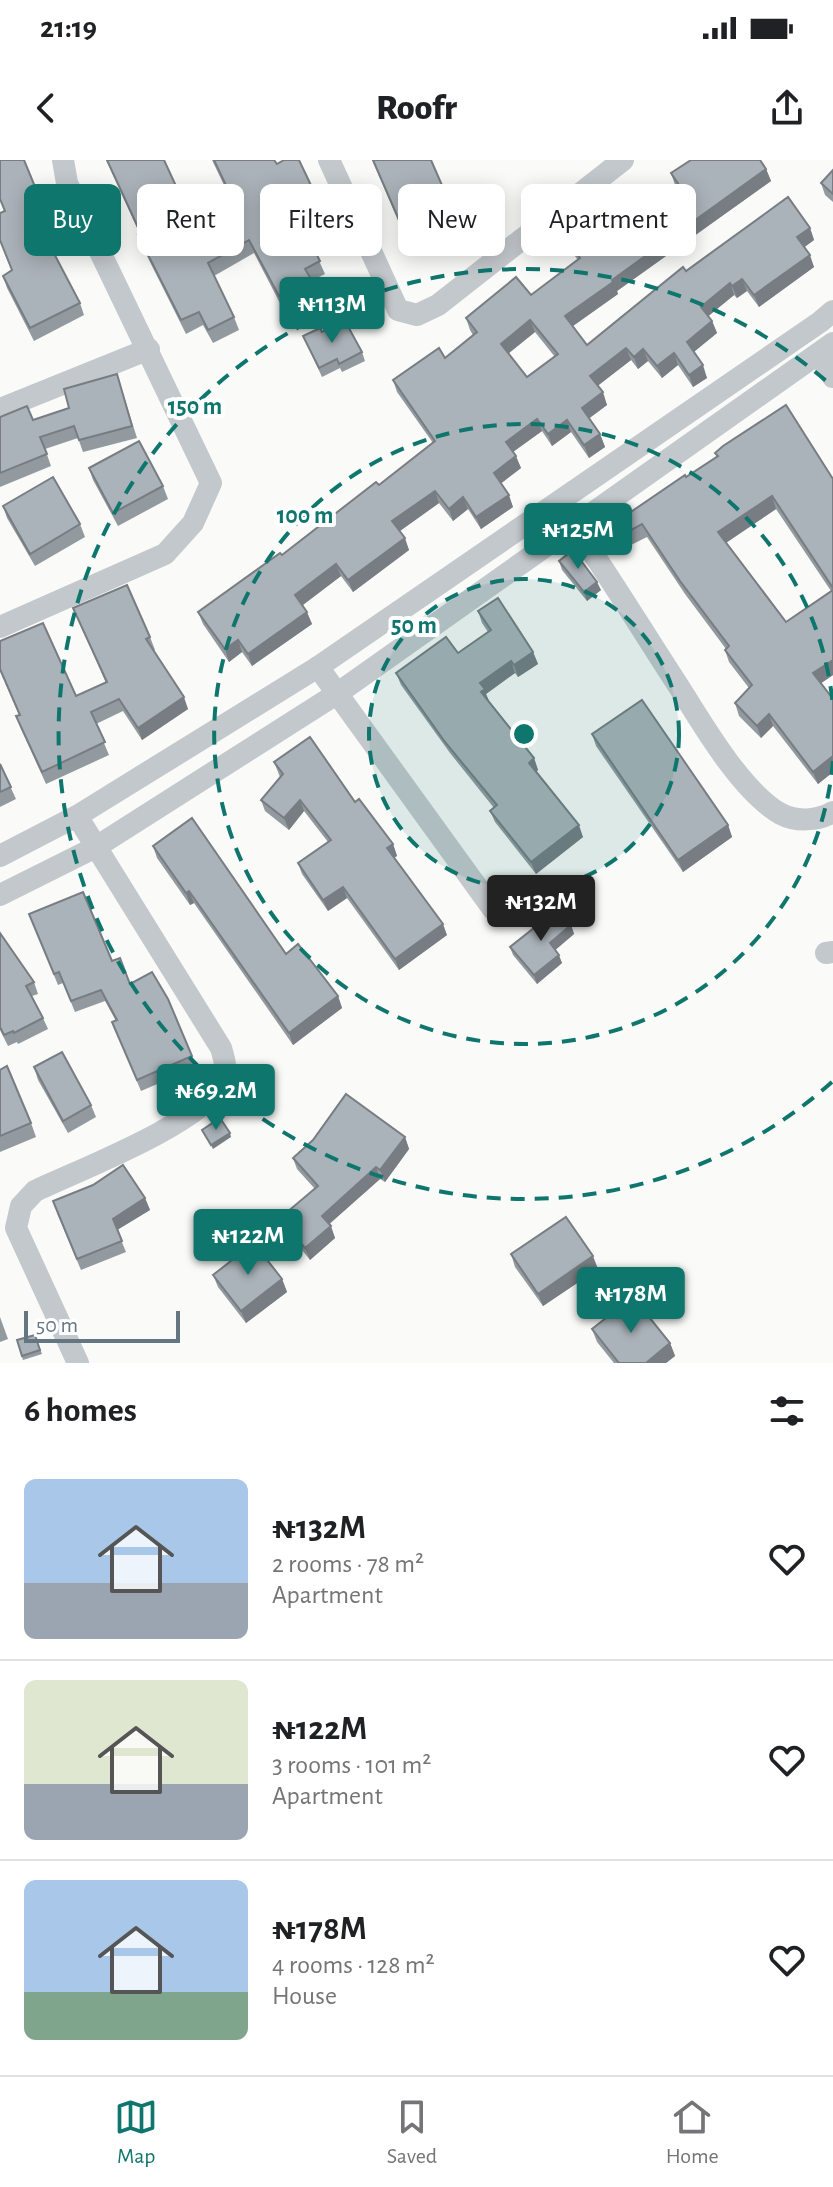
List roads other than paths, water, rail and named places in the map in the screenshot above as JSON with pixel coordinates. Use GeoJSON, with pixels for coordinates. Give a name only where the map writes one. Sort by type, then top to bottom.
{"type":"FeatureCollection","features":[{"type":"Feature","properties":{"kind":"street"},"geometry":{"type":"LineString","coordinates":[[0,627],[165,554],[193,523],[211,483],[67,183],[63,160]]}},
{"type":"Feature","properties":{"kind":"street"},"geometry":{"type":"LineString","coordinates":[[329,160],[398,310],[417,315],[438,305],[623,160]]}},
{"type":"Feature","properties":{"kind":"street"},"geometry":{"type":"LineString","coordinates":[[0,856],[77,816],[318,667],[833,311]]}},
{"type":"Feature","properties":{"kind":"street"},"geometry":{"type":"LineString","coordinates":[[0,409],[149,349]]}},
{"type":"Feature","properties":{"kind":"street"},"geometry":{"type":"LineString","coordinates":[[0,895],[96,847],[338,693],[826,349],[833,377]]}},
{"type":"Feature","properties":{"kind":"street"},"geometry":{"type":"LineString","coordinates":[[558,501],[706,730],[763,801],[782,815],[801,820],[824,818],[833,812]]}},
{"type":"Feature","properties":{"kind":"street"},"geometry":{"type":"LineString","coordinates":[[318,667],[493,909]]}},
{"type":"Feature","properties":{"kind":"street"},"geometry":{"type":"LineString","coordinates":[[77,816],[221,1048],[227,1068],[221,1084],[207,1101],[180,1122],[35,1191],[21,1206],[16,1228],[78,1363]]}}]}
